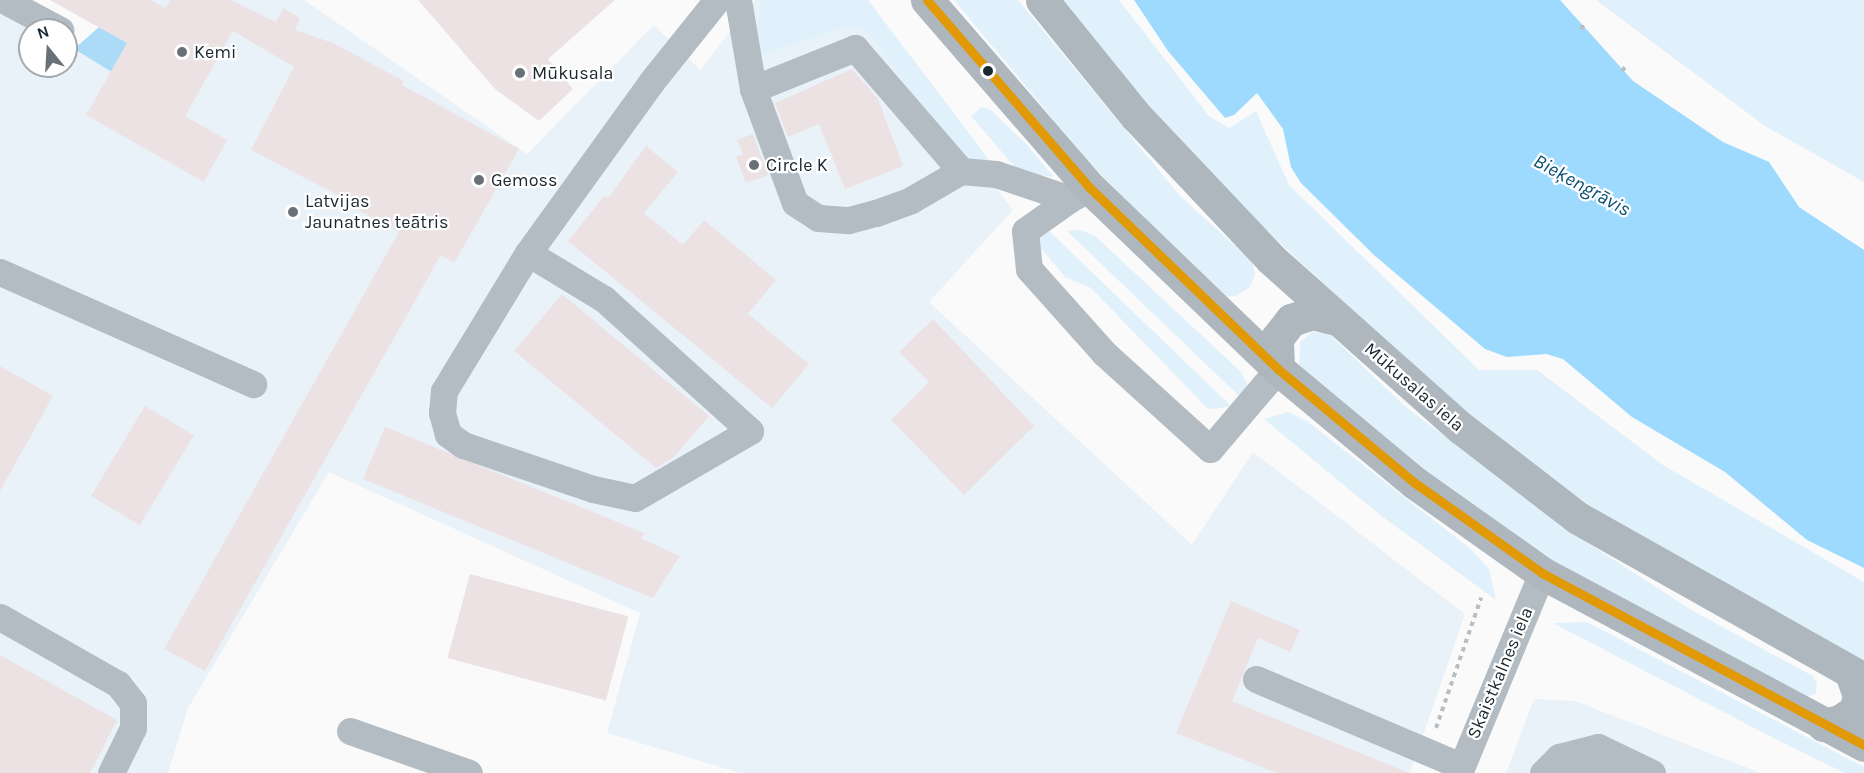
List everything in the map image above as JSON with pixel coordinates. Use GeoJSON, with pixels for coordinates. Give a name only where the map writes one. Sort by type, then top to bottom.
{"type":"FeatureCollection","features":[{"type":"Feature","properties":{"kind":"highway"},"geometry":{"type":"LineString","coordinates":[[927,0],[1080,193],[1278,369],[1415,483],[1542,573],[1822,725],[1864,745]]}},
{"type":"Feature","properties":{"kind":"highway","name":"Mūkusalas iela"},"geometry":{"type":"LineString","coordinates":[[1042,0],[1136,116],[1271,259],[1461,428],[1578,518],[1858,676]]}},
{"type":"Feature","properties":{"kind":"highway"},"geometry":{"type":"LineString","coordinates":[[1278,369],[1277,338],[1291,320],[1312,313],[1336,319]]}},
{"type":"Feature","properties":{"kind":"highway"},"geometry":{"type":"LineString","coordinates":[[1822,725],[1840,721],[1855,711],[1859,696],[1858,676]]}},
{"type":"Feature","properties":{"kind":"street"},"geometry":{"type":"LineString","coordinates":[[4,0],[38,18]]}},
{"type":"Feature","properties":{"kind":"street"},"geometry":{"type":"LineString","coordinates":[[528,253],[604,299],[750,430],[635,498],[593,489],[474,449],[448,434],[442,413],[444,391],[528,253],[652,81],[717,0]]}},
{"type":"Feature","properties":{"kind":"street"},"geometry":{"type":"LineString","coordinates":[[738,0],[753,89],[795,202],[818,218],[849,220],[876,213],[911,200],[961,171],[996,174],[1080,193]]}},
{"type":"Feature","properties":{"kind":"street"},"geometry":{"type":"LineString","coordinates":[[753,89],[855,48],[961,171]]}},
{"type":"Feature","properties":{"kind":"street"},"geometry":{"type":"LineString","coordinates":[[1080,193],[1025,231],[1029,269],[1104,354],[1210,449],[1278,369]]}},
{"type":"Feature","properties":{"kind":"street"},"geometry":{"type":"LineString","coordinates":[[0,272],[253,384]]}},
{"type":"Feature","properties":{"kind":"street","name":"Skaistkalnes iela"},"geometry":{"type":"LineString","coordinates":[[1460,769],[1542,573]]}},
{"type":"Feature","properties":{"kind":"street"},"geometry":{"type":"LineString","coordinates":[[0,617],[118,684],[133,703],[133,728],[111,773]]}},
{"type":"Feature","properties":{"kind":"street"},"geometry":{"type":"LineString","coordinates":[[1256,679],[1428,752],[1460,769]]}},
{"type":"Feature","properties":{"kind":"street"},"geometry":{"type":"LineString","coordinates":[[350,732],[469,773]]}},
{"type":"Feature","properties":{"kind":"street"},"geometry":{"type":"LineString","coordinates":[[1543,773],[1559,758],[1580,749],[1598,747],[1641,767]]}},
{"type":"Feature","properties":{"kind":"street"},"geometry":{"type":"LineString","coordinates":[[1577,773],[1598,762],[1641,767]]}},
{"type":"Feature","properties":{"kind":"path"},"geometry":{"type":"LineString","coordinates":[[1581,29],[1585,23]]}},
{"type":"Feature","properties":{"kind":"path"},"geometry":{"type":"LineString","coordinates":[[1622,71],[1626,66]]}},
{"type":"Feature","properties":{"kind":"path"},"geometry":{"type":"LineString","coordinates":[[1428,752],[1481,598]]}},
{"type":"Feature","properties":{"kind":"shaded area"},"geometry":{"type":"Polygon","coordinates":[[[50,0],[304,0],[527,154],[654,25],[700,70],[755,0],[849,0],[1016,191],[997,189],[1013,210],[929,302],[1192,545],[1253,452],[1465,614],[1410,773],[740,773],[607,733],[640,613],[329,472],[188,708],[168,773],[0,773],[0,5],[22,18],[18,18],[18,78],[78,78],[78,52],[169,107],[187,76],[50,0]]]}},
{"type":"Feature","properties":{"kind":"shaded area"},"geometry":{"type":"Polygon","coordinates":[[[761,0],[868,0],[997,170],[965,160],[947,146],[872,37],[859,29],[843,28],[762,55],[757,31],[761,0]]]}},
{"type":"Feature","properties":{"kind":"shaded area"},"geometry":{"type":"Polygon","coordinates":[[[954,0],[1018,0],[1181,197],[1252,261],[1255,274],[1250,287],[1236,296],[1222,297],[1087,160],[954,0]]]}},
{"type":"Feature","properties":{"kind":"shaded area"},"geometry":{"type":"Polygon","coordinates":[[[1058,0],[1119,0],[1209,116],[1229,128],[1256,111],[1289,185],[1479,370],[1537,370],[1663,465],[1864,582],[1864,664],[1647,544],[1556,482],[1416,371],[1221,187],[1156,118],[1058,0]]]}},
{"type":"Feature","properties":{"kind":"shaded area"},"geometry":{"type":"Polygon","coordinates":[[[1596,0],[1864,0],[1864,182],[1765,126],[1596,0]]]}},
{"type":"Feature","properties":{"kind":"shaded area"},"geometry":{"type":"Polygon","coordinates":[[[99,27],[187,76],[169,107],[78,51],[78,45],[99,27]]]}},
{"type":"Feature","properties":{"kind":"shaded area"},"geometry":{"type":"Polygon","coordinates":[[[982,107],[992,111],[1026,144],[1054,177],[1020,173],[971,116],[982,107]]]}},
{"type":"Feature","properties":{"kind":"shaded area"},"geometry":{"type":"Polygon","coordinates":[[[1048,230],[1230,405],[1208,409],[1091,288],[1065,277],[1038,245],[1042,232],[1048,230]]]}},
{"type":"Feature","properties":{"kind":"shaded area"},"geometry":{"type":"Polygon","coordinates":[[[1079,230],[1094,235],[1240,371],[1247,384],[1240,397],[1067,231],[1079,230]]]}},
{"type":"Feature","properties":{"kind":"shaded area"},"geometry":{"type":"Polygon","coordinates":[[[1312,332],[1329,334],[1406,407],[1574,534],[1693,611],[1813,676],[1817,684],[1816,693],[1807,697],[1673,630],[1549,558],[1422,470],[1299,368],[1300,342],[1312,332]]]}},
{"type":"Feature","properties":{"kind":"shaded area"},"geometry":{"type":"Polygon","coordinates":[[[1288,412],[1307,421],[1472,550],[1489,569],[1496,600],[1380,515],[1264,419],[1288,412]]]}},
{"type":"Feature","properties":{"kind":"shaded area"},"geometry":{"type":"Polygon","coordinates":[[[1587,622],[1864,767],[1864,773],[1845,773],[1553,623],[1587,622]]]}},
{"type":"Feature","properties":{"kind":"shaded area"},"geometry":{"type":"Polygon","coordinates":[[[1534,699],[1575,701],[1761,773],[1506,773],[1534,699]]]}},
{"type":"Feature","properties":{"kind":"water","name":"Bieķengrāvis"},"geometry":{"type":"Polygon","coordinates":[[[1134,0],[1560,0],[1633,81],[1723,142],[1769,162],[1799,207],[1864,250],[1864,568],[1807,540],[1725,472],[1632,417],[1563,359],[1546,354],[1507,357],[1485,349],[1374,255],[1301,183],[1291,167],[1283,129],[1257,93],[1234,115],[1225,118],[1168,51],[1134,0]]]}},
{"type":"Feature","properties":{"kind":"building"},"geometry":{"type":"Polygon","coordinates":[[[50,0],[151,0],[165,8],[170,0],[231,0],[276,22],[283,8],[300,18],[295,30],[333,43],[404,81],[402,85],[519,149],[454,263],[441,255],[205,671],[164,649],[399,232],[351,206],[353,203],[251,150],[294,67],[233,31],[185,116],[227,140],[204,182],[86,115],[127,43],[50,0]]]}},
{"type":"Feature","properties":{"kind":"building","name":"Mūkusala"},"geometry":{"type":"Polygon","coordinates":[[[418,0],[615,0],[548,59],[573,89],[539,121],[495,89],[418,0]]]}},
{"type":"Feature","properties":{"kind":"building"},"geometry":{"type":"Polygon","coordinates":[[[852,69],[878,99],[903,166],[845,189],[819,124],[788,137],[775,103],[852,69]]]}},
{"type":"Feature","properties":{"kind":"building","name":"Circle K"},"geometry":{"type":"Polygon","coordinates":[[[753,134],[768,175],[746,183],[736,157],[743,154],[737,140],[753,134]]]}},
{"type":"Feature","properties":{"kind":"building"},"geometry":{"type":"Polygon","coordinates":[[[646,146],[678,172],[644,213],[683,245],[704,220],[776,280],[748,314],[809,364],[772,408],[568,241],[604,196],[608,198],[646,146]]]}},
{"type":"Feature","properties":{"kind":"building"},"geometry":{"type":"Polygon","coordinates":[[[562,294],[709,416],[674,457],[656,468],[514,351],[562,294]]]}},
{"type":"Feature","properties":{"kind":"building"},"geometry":{"type":"Polygon","coordinates":[[[933,319],[1034,426],[964,495],[891,420],[929,382],[899,352],[933,319]]]}},
{"type":"Feature","properties":{"kind":"building"},"geometry":{"type":"Polygon","coordinates":[[[0,366],[53,396],[0,491],[0,366]]]}},
{"type":"Feature","properties":{"kind":"building"},"geometry":{"type":"Polygon","coordinates":[[[145,406],[194,435],[140,525],[91,496],[145,406]]]}},
{"type":"Feature","properties":{"kind":"building"},"geometry":{"type":"Polygon","coordinates":[[[385,427],[644,533],[642,539],[680,556],[653,598],[363,479],[385,427]]]}},
{"type":"Feature","properties":{"kind":"building"},"geometry":{"type":"Polygon","coordinates":[[[470,574],[628,616],[606,700],[447,658],[470,574]]]}},
{"type":"Feature","properties":{"kind":"building"},"geometry":{"type":"Polygon","coordinates":[[[1231,601],[1300,630],[1290,652],[1258,638],[1232,701],[1409,773],[1277,773],[1176,733],[1231,601]]]}},
{"type":"Feature","properties":{"kind":"building"},"geometry":{"type":"Polygon","coordinates":[[[0,655],[117,720],[90,773],[0,773],[0,655]]]}},
{"type":"Feature","properties":{"kind":"transit line"},"geometry":{"type":"LineString","coordinates":[[927,0],[1090,188],[1278,369],[1415,483],[1542,573],[1864,745]]}},
{"type":"Feature","properties":{"kind":"place","name":"Kemi"},"geometry":{"type":"Point","coordinates":[182,52]}},
{"type":"Feature","properties":{"kind":"place","name":"Mūkusala"},"geometry":{"type":"Point","coordinates":[520,73]}},
{"type":"Feature","properties":{"kind":"place","name":"Circle K"},"geometry":{"type":"Point","coordinates":[754,165]}},
{"type":"Feature","properties":{"kind":"place","name":"Gemoss"},"geometry":{"type":"Point","coordinates":[479,180]}},
{"type":"Feature","properties":{"kind":"place","name":"Latvijas Jaunatnes teātris"},"geometry":{"type":"Point","coordinates":[293,212]}}]}
